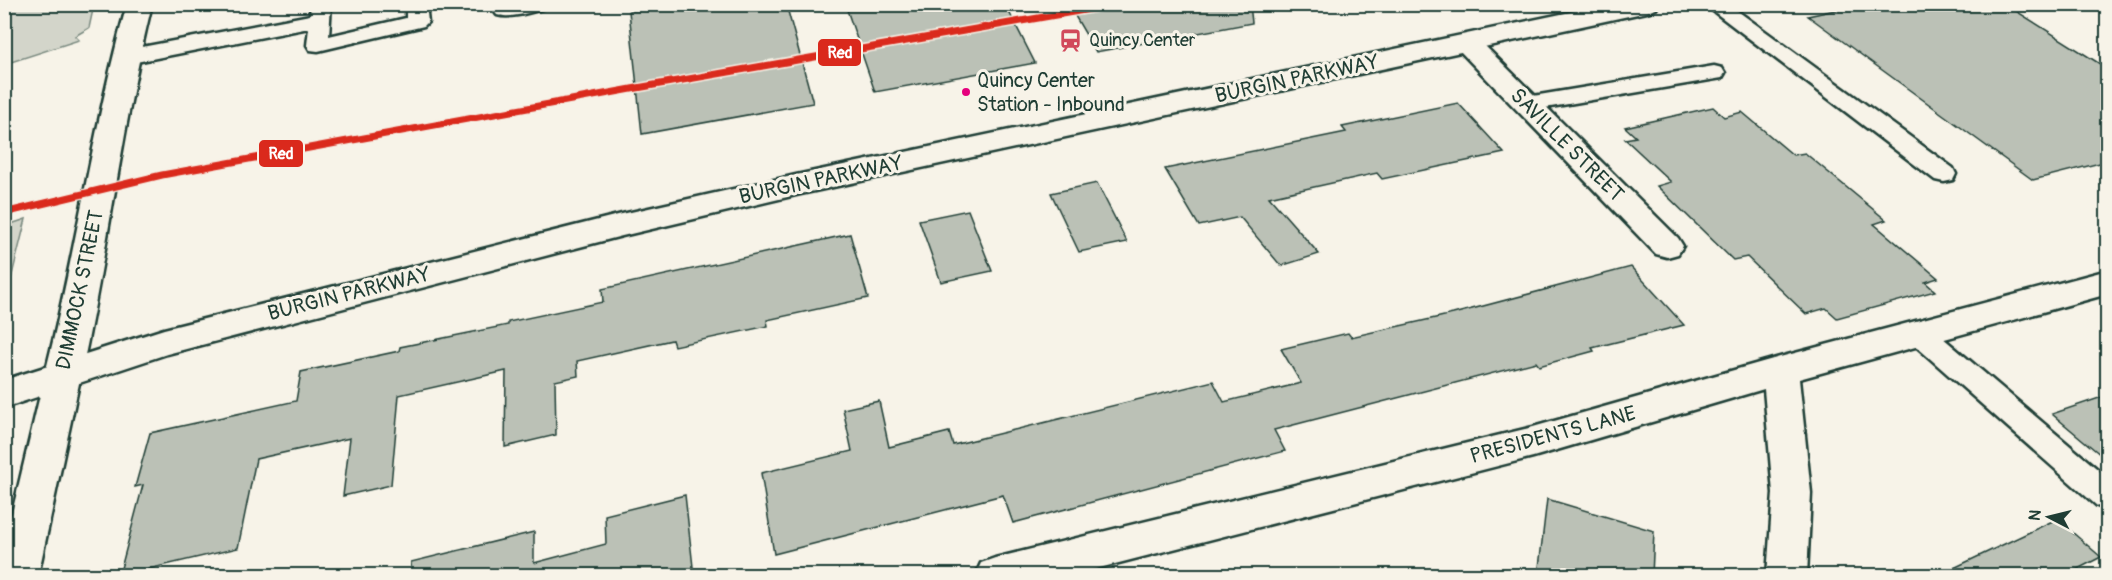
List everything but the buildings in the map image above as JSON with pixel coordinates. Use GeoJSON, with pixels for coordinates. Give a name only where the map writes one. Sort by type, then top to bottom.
{"type":"FeatureCollection","features":[{"type":"Feature","properties":{"kind":"street","name":"DIMMOCK STREET"},"geometry":{"type":"LineString","coordinates":[[18,576],[79,306],[126,57],[140,4]]}},
{"type":"Feature","properties":{"kind":"street","name":"BURGIN PARKWAY"},"geometry":{"type":"LineString","coordinates":[[4,394],[164,342],[516,251],[699,207],[1647,4]]}},
{"type":"Feature","properties":{"kind":"street","name":"SAVILLE STREET"},"geometry":{"type":"LineString","coordinates":[[1467,44],[1667,246]]}},
{"type":"Feature","properties":{"kind":"street","name":"PRESIDENTS LANE"},"geometry":{"type":"LineString","coordinates":[[995,576],[1533,442],[1780,371],[2108,282]]}},
{"type":"Feature","properties":{"kind":"street"},"geometry":{"type":"LineString","coordinates":[[1780,371],[1792,493],[1787,576]]}},
{"type":"Feature","properties":{"kind":"lane"},"geometry":{"type":"LineString","coordinates":[[126,57],[320,12],[318,45],[417,22],[416,4]]}},
{"type":"Feature","properties":{"kind":"lane"},"geometry":{"type":"LineString","coordinates":[[504,11],[538,4]]}},
{"type":"Feature","properties":{"kind":"lane"},"geometry":{"type":"LineString","coordinates":[[1714,4],[1944,174]]}},
{"type":"Feature","properties":{"kind":"lane"},"geometry":{"type":"LineString","coordinates":[[1527,104],[1714,73]]}},
{"type":"Feature","properties":{"kind":"lane"},"geometry":{"type":"LineString","coordinates":[[1919,333],[2108,497]]}},
{"type":"Feature","properties":{"kind":"shaded area"},"geometry":{"type":"Polygon","coordinates":[[[5,4],[94,5],[89,28],[75,36],[79,40],[5,64],[5,4]]]}},
{"type":"Feature","properties":{"kind":"shaded area"},"geometry":{"type":"Polygon","coordinates":[[[26,219],[9,287],[5,320],[5,226],[26,219]]]}},
{"type":"Feature","properties":{"kind":"transit line","name":"Red"},"geometry":{"type":"LineString","coordinates":[[4,213],[162,175],[637,88],[1119,4]]}},
{"type":"Feature","properties":{"kind":"place","name":"Quincy Center"},"geometry":{"type":"Point","coordinates":[1071,40]}},
{"type":"Feature","properties":{"kind":"place","name":"Quincy Center Station - Inbound"},"geometry":{"type":"Point","coordinates":[966,92]}}]}
